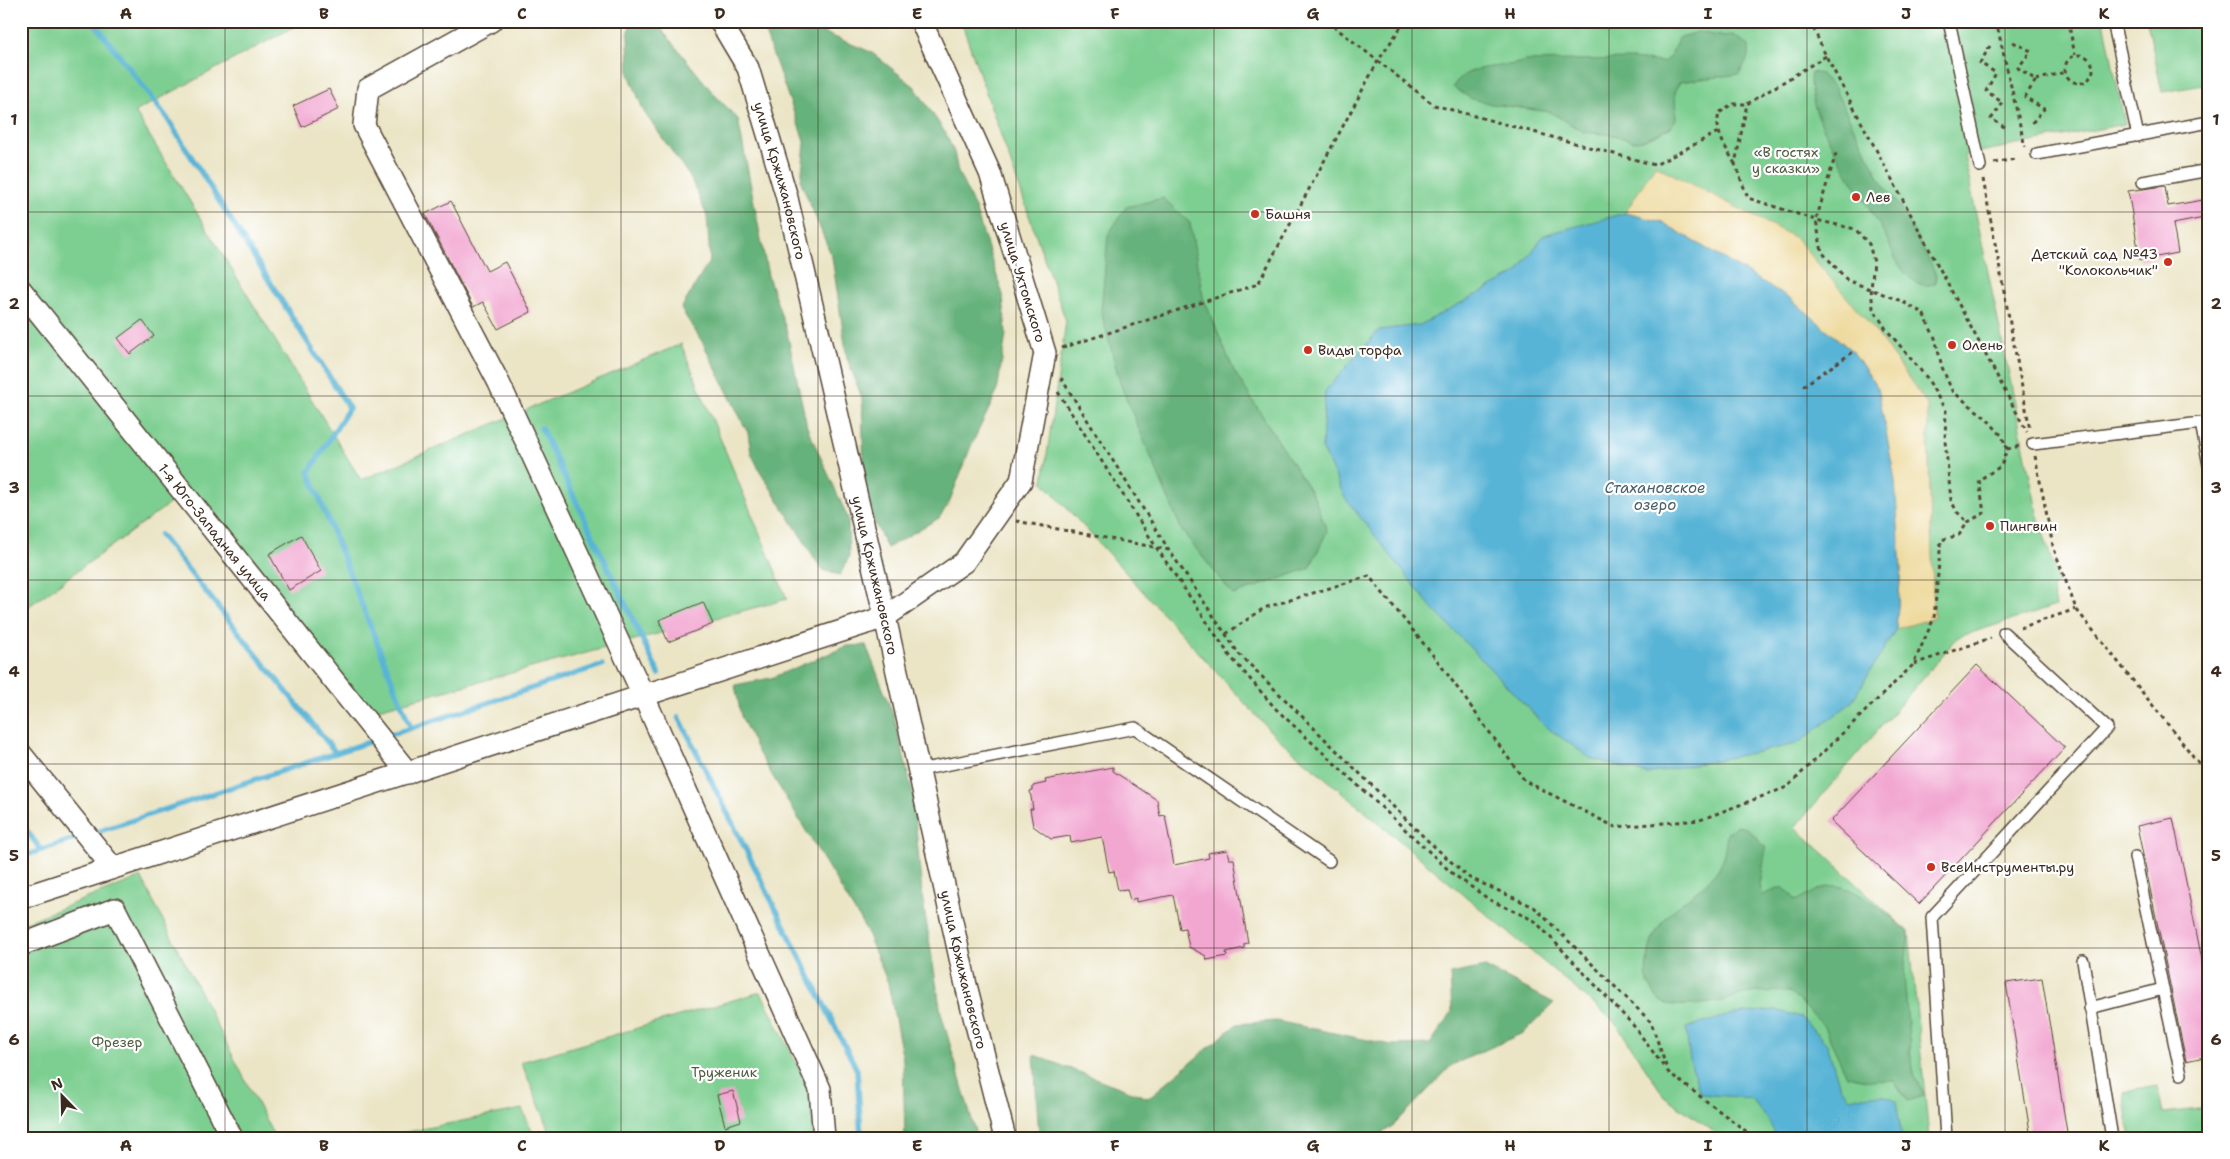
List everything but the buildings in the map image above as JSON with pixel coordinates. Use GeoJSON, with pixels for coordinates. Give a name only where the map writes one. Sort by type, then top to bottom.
{"type":"FeatureCollection","features":[{"type":"Feature","properties":{"kind":"street"},"geometry":{"type":"LineString","coordinates":[[491,21],[368,89],[364,125],[499,384],[644,697],[820,1089],[824,1138]]}},
{"type":"Feature","properties":{"kind":"street","name":"улица Кржижановского"},"geometry":{"type":"LineString","coordinates":[[720,21],[748,68],[775,152],[885,617],[966,986],[1005,1138]]}},
{"type":"Feature","properties":{"kind":"street","name":"улица Ухтомского"},"geometry":{"type":"LineString","coordinates":[[21,898],[644,697],[885,617],[964,562],[1021,481],[1044,361],[990,173],[921,21]]}},
{"type":"Feature","properties":{"kind":"street","name":"1-я Юго-Западная улица"},"geometry":{"type":"LineString","coordinates":[[21,290],[408,773]]}},
{"type":"Feature","properties":{"kind":"street"},"geometry":{"type":"LineString","coordinates":[[21,754],[113,868]]}},
{"type":"Feature","properties":{"kind":"street"},"geometry":{"type":"LineString","coordinates":[[21,944],[115,909],[232,1138]]}},
{"type":"Feature","properties":{"kind":"lane"},"geometry":{"type":"LineString","coordinates":[[1949,21],[1980,166]]}},
{"type":"Feature","properties":{"kind":"lane"},"geometry":{"type":"LineString","coordinates":[[2113,21],[2138,136]]}},
{"type":"Feature","properties":{"kind":"lane"},"geometry":{"type":"LineString","coordinates":[[2032,156],[2209,122]]}},
{"type":"Feature","properties":{"kind":"lane"},"geometry":{"type":"LineString","coordinates":[[2143,182],[2209,170]]}},
{"type":"Feature","properties":{"kind":"lane"},"geometry":{"type":"LineString","coordinates":[[2033,444],[2205,423],[2209,465]]}},
{"type":"Feature","properties":{"kind":"lane"},"geometry":{"type":"LineString","coordinates":[[1946,1138],[1932,917],[2107,728],[2004,633]]}},
{"type":"Feature","properties":{"kind":"lane"},"geometry":{"type":"LineString","coordinates":[[919,770],[1135,728],[1329,861]]}},
{"type":"Feature","properties":{"kind":"lane"},"geometry":{"type":"LineString","coordinates":[[2135,857],[2181,1074]]}},
{"type":"Feature","properties":{"kind":"lane"},"geometry":{"type":"LineString","coordinates":[[2083,961],[2112,1138]]}},
{"type":"Feature","properties":{"kind":"lane"},"geometry":{"type":"LineString","coordinates":[[2090,1008],[2163,989]]}},
{"type":"Feature","properties":{"kind":"path"},"geometry":{"type":"LineString","coordinates":[[1327,21],[1434,105],[1655,165],[1718,132]]}},
{"type":"Feature","properties":{"kind":"path"},"geometry":{"type":"LineString","coordinates":[[1044,361],[1258,284],[1378,61],[1405,21]]}},
{"type":"Feature","properties":{"kind":"path"},"geometry":{"type":"LineString","coordinates":[[1810,21],[1826,56],[2033,444]]}},
{"type":"Feature","properties":{"kind":"path"},"geometry":{"type":"LineString","coordinates":[[1996,21],[2032,156]]}},
{"type":"Feature","properties":{"kind":"path"},"geometry":{"type":"LineString","coordinates":[[2068,21],[2075,55]]}},
{"type":"Feature","properties":{"kind":"path"},"geometry":{"type":"LineString","coordinates":[[2013,42],[2031,51],[2018,68],[2036,80]]}},
{"type":"Feature","properties":{"kind":"path"},"geometry":{"type":"LineString","coordinates":[[1990,46],[1980,63],[1996,73],[1986,91],[2003,102],[1991,119],[2008,129]]}},
{"type":"Feature","properties":{"kind":"path"},"geometry":{"type":"LineString","coordinates":[[2075,55],[2083,55],[2093,65],[2093,73],[2089,80],[2082,83],[2075,83],[2068,79],[2065,72],[2065,65],[2075,55]]}},
{"type":"Feature","properties":{"kind":"path"},"geometry":{"type":"LineString","coordinates":[[1826,56],[1747,104],[1732,104],[1719,113],[1716,124],[1718,132],[1735,164],[1748,198],[1816,220],[1855,229],[1869,244],[1874,262],[1871,289],[1873,308],[1886,329],[1927,378],[1946,411],[1945,442],[1951,500],[1957,512],[1968,522]]}},
{"type":"Feature","properties":{"kind":"path"},"geometry":{"type":"LineString","coordinates":[[2030,124],[2044,109],[2025,97],[2036,80],[2065,72]]}},
{"type":"Feature","properties":{"kind":"path"},"geometry":{"type":"LineString","coordinates":[[1735,164],[1747,104]]}},
{"type":"Feature","properties":{"kind":"path"},"geometry":{"type":"LineString","coordinates":[[1226,634],[1264,608],[1369,576],[1440,664],[1525,781],[1615,827],[1700,820],[1787,787],[1913,664],[1934,618],[1941,540],[1959,536],[1968,522],[1984,513],[1979,480],[2001,466],[2006,449],[2002,436],[1986,418],[1952,391],[1942,367],[1935,338],[1923,312],[1901,301],[1847,280],[1822,252],[1816,220],[1837,150]]}},
{"type":"Feature","properties":{"kind":"path"},"geometry":{"type":"LineString","coordinates":[[2015,159],[1980,166],[2053,546],[2076,609],[2209,776]]}},
{"type":"Feature","properties":{"kind":"path"},"geometry":{"type":"LineString","coordinates":[[1803,386],[1852,352]]}},
{"type":"Feature","properties":{"kind":"path"},"geometry":{"type":"LineString","coordinates":[[1044,361],[1156,547],[1230,656],[1276,709],[1454,874],[1490,900],[1535,921],[1633,1025],[1668,1072],[1755,1138]]}},
{"type":"Feature","properties":{"kind":"path"},"geometry":{"type":"LineString","coordinates":[[1044,361],[1239,654],[1426,839],[1468,877],[1534,907],[1651,1022],[1668,1072]]}},
{"type":"Feature","properties":{"kind":"path"},"geometry":{"type":"LineString","coordinates":[[995,517],[1169,550]]}},
{"type":"Feature","properties":{"kind":"green space"},"geometry":{"type":"Polygon","coordinates":[[[21,21],[305,21],[135,112],[361,480],[681,344],[787,599],[356,715],[176,499],[21,612],[21,21]]]}},
{"type":"Feature","properties":{"kind":"green space"},"geometry":{"type":"Polygon","coordinates":[[[631,21],[655,21],[713,93],[738,119],[768,276],[787,332],[807,427],[848,518],[849,557],[840,575],[822,570],[760,471],[751,453],[748,433],[703,343],[681,309],[710,260],[707,216],[690,177],[644,112],[629,74],[628,36],[631,21]]]}},
{"type":"Feature","properties":{"kind":"green space"},"geometry":{"type":"Polygon","coordinates":[[[764,21],[795,21],[871,52],[915,87],[946,134],[954,152],[958,172],[975,208],[1003,295],[1006,334],[997,392],[971,446],[949,503],[939,518],[887,548],[871,515],[864,476],[862,398],[847,358],[832,257],[801,182],[805,143],[765,33],[764,21]]]}},
{"type":"Feature","properties":{"kind":"green space","name":"«В гостях у сказки»"},"geometry":{"type":"Polygon","coordinates":[[[961,21],[2104,21],[2125,124],[1964,155],[2038,516],[2059,584],[2052,586],[2056,606],[1958,637],[1795,827],[1909,932],[1929,1138],[1723,1138],[1664,1096],[1615,1022],[1274,735],[1043,482],[1066,321],[961,21]]]}},
{"type":"Feature","properties":{"kind":"green space"},"geometry":{"type":"Polygon","coordinates":[[[2147,21],[2209,21],[2209,84],[2162,92],[2147,21]]]}},
{"type":"Feature","properties":{"kind":"green space"},"geometry":{"type":"Polygon","coordinates":[[[1697,32],[1725,37],[1734,35],[1749,46],[1749,56],[1739,74],[1680,82],[1675,90],[1676,119],[1670,128],[1643,140],[1633,141],[1613,135],[1584,132],[1550,112],[1491,104],[1470,98],[1453,87],[1467,73],[1525,61],[1632,59],[1663,62],[1671,56],[1678,38],[1697,32]]]}},
{"type":"Feature","properties":{"kind":"green space"},"geometry":{"type":"Polygon","coordinates":[[[1811,72],[1821,74],[1834,88],[1882,183],[1900,207],[1932,266],[1936,275],[1935,284],[1924,285],[1914,281],[1903,271],[1897,261],[1884,233],[1825,132],[1816,110],[1811,90],[1811,72]]]}},
{"type":"Feature","properties":{"kind":"green space"},"geometry":{"type":"Polygon","coordinates":[[[1163,198],[1190,223],[1203,297],[1234,371],[1314,497],[1327,531],[1310,568],[1233,595],[1182,531],[1121,386],[1101,311],[1108,235],[1126,207],[1163,198]]]}},
{"type":"Feature","properties":{"kind":"green space"},"geometry":{"type":"Polygon","coordinates":[[[866,645],[894,717],[913,794],[922,895],[941,1013],[977,1138],[905,1138],[903,1060],[888,983],[865,928],[758,752],[741,716],[735,685],[771,678],[847,646],[866,645]]]}},
{"type":"Feature","properties":{"kind":"green space"},"geometry":{"type":"Polygon","coordinates":[[[1736,826],[1747,828],[1766,848],[1760,886],[1763,895],[1782,887],[1790,893],[1795,901],[1826,887],[1839,886],[1872,902],[1909,932],[1904,974],[1910,1051],[1915,1078],[1925,1095],[1908,1101],[1893,1080],[1871,1081],[1847,1076],[1823,1025],[1790,992],[1753,993],[1717,1002],[1686,1005],[1666,1004],[1656,996],[1646,975],[1652,941],[1667,916],[1699,890],[1719,868],[1724,855],[1728,832],[1736,826]]]}},
{"type":"Feature","properties":{"kind":"green space","name":"Фрезер"},"geometry":{"type":"Polygon","coordinates":[[[141,877],[275,1138],[21,1138],[21,924],[141,877]]]}},
{"type":"Feature","properties":{"kind":"green space"},"geometry":{"type":"Polygon","coordinates":[[[1485,967],[1554,1003],[1525,1032],[1452,1065],[1395,1124],[1376,1138],[1039,1138],[1034,1055],[1148,1098],[1237,1024],[1276,1021],[1392,1045],[1430,1044],[1452,1012],[1450,974],[1485,967]]]}},
{"type":"Feature","properties":{"kind":"green space","name":"Труженик"},"geometry":{"type":"Polygon","coordinates":[[[761,992],[811,1093],[813,1138],[553,1138],[521,1062],[761,992]]]}},
{"type":"Feature","properties":{"kind":"green space"},"geometry":{"type":"Polygon","coordinates":[[[2157,1086],[2163,1113],[2209,1108],[2209,1136],[2131,1138],[2124,1092],[2157,1086]]]}},
{"type":"Feature","properties":{"kind":"green space"},"geometry":{"type":"Polygon","coordinates":[[[522,1109],[535,1138],[377,1138],[522,1109]]]}},
{"type":"Feature","properties":{"kind":"sand"},"geometry":{"type":"Polygon","coordinates":[[[1655,165],[1796,238],[1873,328],[1927,404],[1934,618],[1896,629],[1901,569],[1878,388],[1853,352],[1790,299],[1662,222],[1625,213],[1655,165]]]}},
{"type":"Feature","properties":{"kind":"water","name":"Стахановское озеро"},"geometry":{"type":"Polygon","coordinates":[[[1625,213],[1662,222],[1791,299],[1853,352],[1878,388],[1895,481],[1901,569],[1896,629],[1851,703],[1797,744],[1647,774],[1590,758],[1545,726],[1432,608],[1345,498],[1322,448],[1325,391],[1379,330],[1420,325],[1517,273],[1544,235],[1625,213]]]}},
{"type":"Feature","properties":{"kind":"water"},"geometry":{"type":"Polygon","coordinates":[[[1775,1010],[1801,1017],[1827,1044],[1840,1087],[1850,1098],[1880,1095],[1896,1101],[1902,1138],[1777,1138],[1768,1120],[1751,1098],[1700,1094],[1690,1061],[1686,1028],[1734,1014],[1775,1010]]]}},
{"type":"Feature","properties":{"kind":"waterway"},"geometry":{"type":"LineString","coordinates":[[93,21],[167,118],[349,408],[309,472],[411,728]]}},
{"type":"Feature","properties":{"kind":"waterway"},"geometry":{"type":"LineString","coordinates":[[541,428],[659,674]]}},
{"type":"Feature","properties":{"kind":"waterway"},"geometry":{"type":"LineString","coordinates":[[160,535],[336,753]]}},
{"type":"Feature","properties":{"kind":"waterway"},"geometry":{"type":"LineString","coordinates":[[384,737],[602,665]]}},
{"type":"Feature","properties":{"kind":"waterway"},"geometry":{"type":"LineString","coordinates":[[679,717],[857,1070],[861,1138]]}},
{"type":"Feature","properties":{"kind":"waterway"},"geometry":{"type":"LineString","coordinates":[[91,834],[375,740]]}},
{"type":"Feature","properties":{"kind":"waterway"},"geometry":{"type":"LineString","coordinates":[[21,823],[41,850]]}},
{"type":"Feature","properties":{"kind":"waterway"},"geometry":{"type":"LineString","coordinates":[[21,857],[83,836]]}},
{"type":"Feature","properties":{"kind":"place","name":"Лев"},"geometry":{"type":"Point","coordinates":[1856,197]}},
{"type":"Feature","properties":{"kind":"place","name":"Башня"},"geometry":{"type":"Point","coordinates":[1255,214]}},
{"type":"Feature","properties":{"kind":"place","name":"Детский сад №43 \"Колокольчик\""},"geometry":{"type":"Point","coordinates":[2168,262]}},
{"type":"Feature","properties":{"kind":"place","name":"Олень"},"geometry":{"type":"Point","coordinates":[1952,345]}},
{"type":"Feature","properties":{"kind":"place","name":"Виды торфа"},"geometry":{"type":"Point","coordinates":[1308,350]}},
{"type":"Feature","properties":{"kind":"place","name":"Пингвин"},"geometry":{"type":"Point","coordinates":[1990,526]}},
{"type":"Feature","properties":{"kind":"place","name":"ВсеИнструменты.ру"},"geometry":{"type":"Point","coordinates":[1931,867]}}]}
